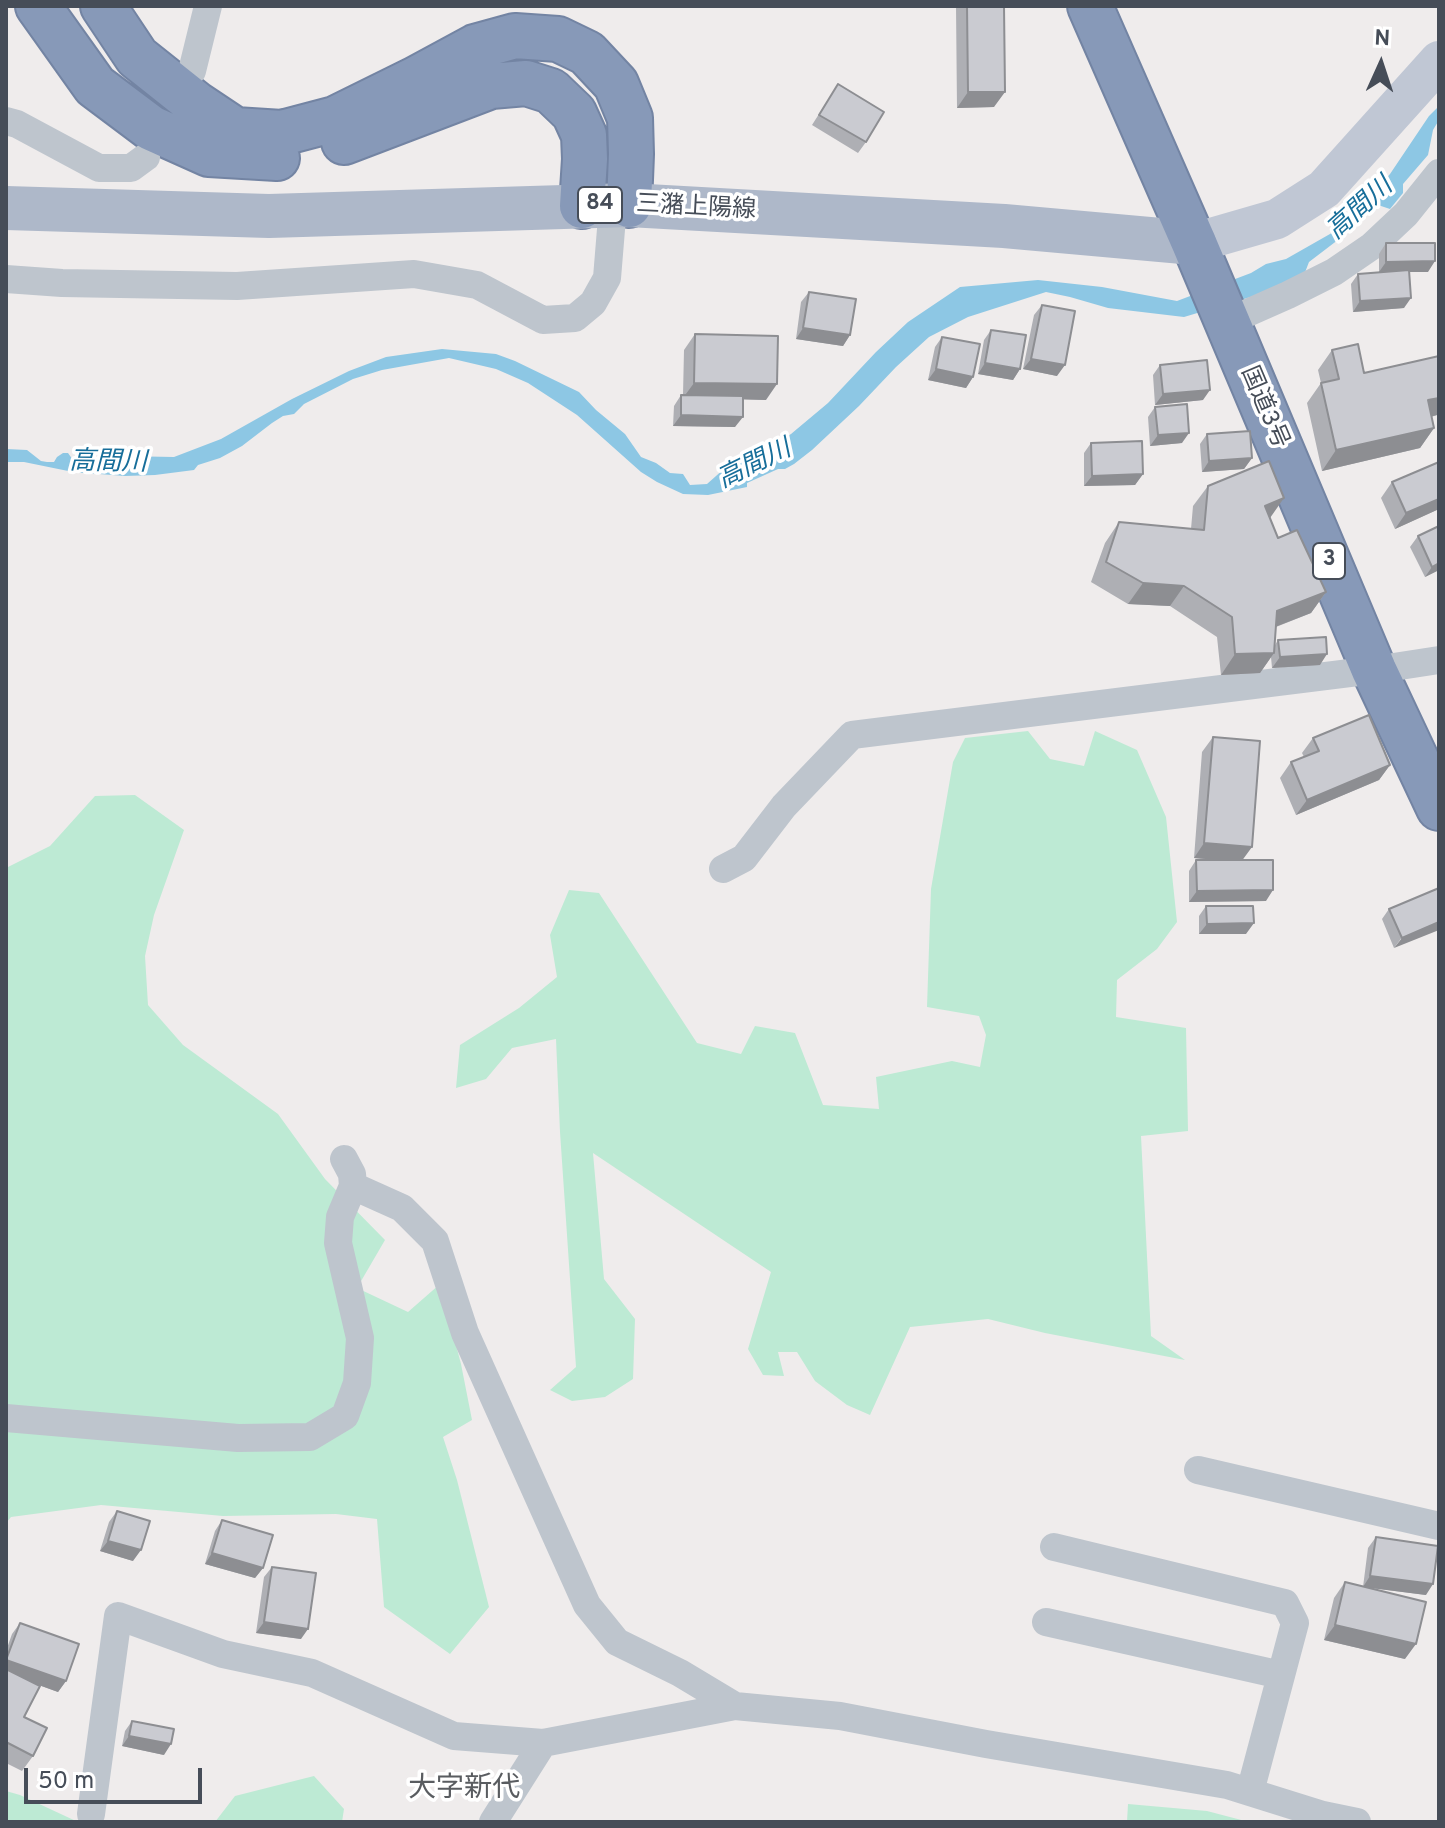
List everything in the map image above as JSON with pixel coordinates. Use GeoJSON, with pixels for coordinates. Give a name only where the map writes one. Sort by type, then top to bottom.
{"type":"FeatureCollection","features":[{"type":"Feature","properties":{"kind":"highway"},"geometry":{"type":"LineString","coordinates":[[38,6],[95,86],[151,128],[209,154],[273,159],[316,152],[491,86],[526,83],[551,91],[574,113],[584,135],[585,159],[608,205]]}},
{"type":"Feature","properties":{"kind":"highway"},"geometry":{"type":"LineString","coordinates":[[103,6],[137,57],[196,104],[235,130],[282,133],[335,119],[475,47],[515,36],[558,39],[587,53],[616,84],[630,118],[631,154],[608,205]]}},
{"type":"Feature","properties":{"kind":"highway","name":"国道3号"},"geometry":{"type":"LineString","coordinates":[[1090,6],[1200,257],[1374,670],[1439,808]]}},
{"type":"Feature","properties":{"kind":"main road","name":"三潴上陽線"},"geometry":{"type":"LineString","coordinates":[[6,208],[269,216],[608,205],[1004,226],[1200,257]]}},
{"type":"Feature","properties":{"kind":"street"},"geometry":{"type":"LineString","coordinates":[[192,71],[208,6]]}},
{"type":"Feature","properties":{"kind":"street"},"geometry":{"type":"LineString","coordinates":[[1200,257],[1277,219],[1324,189],[1439,61]]}},
{"type":"Feature","properties":{"kind":"street"},"geometry":{"type":"LineString","coordinates":[[6,121],[99,168],[131,168],[146,157]]}},
{"type":"Feature","properties":{"kind":"street"},"geometry":{"type":"LineString","coordinates":[[1225,317],[1288,295],[1334,272],[1372,246],[1406,214],[1439,173]]}},
{"type":"Feature","properties":{"kind":"street"},"geometry":{"type":"LineString","coordinates":[[6,279],[237,286],[414,274],[477,285],[543,320],[575,318],[593,303],[607,278],[608,205]]}},
{"type":"Feature","properties":{"kind":"street"},"geometry":{"type":"LineString","coordinates":[[723,869],[744,858],[784,806],[852,735],[1439,660]]}},
{"type":"Feature","properties":{"kind":"street"},"geometry":{"type":"LineString","coordinates":[[6,1418],[238,1438],[310,1437],[345,1416],[357,1383],[360,1338],[338,1243],[340,1217],[353,1186],[352,1174],[344,1159]]}},
{"type":"Feature","properties":{"kind":"street"},"geometry":{"type":"LineString","coordinates":[[353,1186],[402,1208],[435,1241],[465,1333],[587,1605],[617,1642],[680,1673],[735,1706]]}},
{"type":"Feature","properties":{"kind":"street"},"geometry":{"type":"LineString","coordinates":[[1198,1470],[1439,1526]]}},
{"type":"Feature","properties":{"kind":"street"},"geometry":{"type":"LineString","coordinates":[[1054,1547],[1285,1603],[1295,1623],[1250,1792]]}},
{"type":"Feature","properties":{"kind":"street"},"geometry":{"type":"LineString","coordinates":[[91,1814],[118,1616],[223,1654],[312,1673],[454,1736],[543,1743],[735,1706],[840,1716],[1227,1785],[1323,1815],[1357,1822]]}},
{"type":"Feature","properties":{"kind":"street"},"geometry":{"type":"LineString","coordinates":[[1046,1622],[1281,1675]]}},
{"type":"Feature","properties":{"kind":"street"},"geometry":{"type":"LineString","coordinates":[[493,1822],[543,1743]]}},
{"type":"Feature","properties":{"kind":"green space"},"geometry":{"type":"Polygon","coordinates":[[[1028,731],[1050,759],[1084,766],[1095,731],[1137,750],[1166,817],[1177,922],[1157,949],[1117,980],[1116,1017],[1186,1028],[1188,1131],[1141,1136],[1151,1336],[1185,1360],[988,1319],[910,1327],[870,1415],[847,1405],[815,1381],[797,1352],[778,1352],[784,1376],[763,1375],[748,1349],[771,1272],[593,1153],[604,1279],[635,1319],[633,1379],[605,1397],[572,1401],[550,1390],[576,1367],[556,1039],[512,1048],[486,1079],[456,1088],[460,1045],[519,1008],[557,977],[550,935],[569,890],[599,893],[697,1043],[741,1054],[755,1026],[795,1033],[823,1105],[879,1109],[876,1077],[952,1061],[980,1067],[986,1035],[979,1016],[927,1007],[931,889],[953,762],[965,738],[1028,731]]]}},
{"type":"Feature","properties":{"kind":"green space"},"geometry":{"type":"Polygon","coordinates":[[[135,795],[184,830],[154,915],[145,956],[148,1005],[183,1045],[278,1114],[325,1179],[385,1240],[357,1288],[408,1312],[440,1284],[472,1420],[443,1437],[489,1607],[450,1654],[384,1607],[377,1519],[336,1514],[223,1516],[101,1505],[11,1517],[6,1523],[6,868],[50,846],[95,796],[135,795]]]}},
{"type":"Feature","properties":{"kind":"green space"},"geometry":{"type":"Polygon","coordinates":[[[314,1776],[344,1809],[342,1822],[215,1822],[235,1796],[314,1776]]]}},
{"type":"Feature","properties":{"kind":"green space"},"geometry":{"type":"Polygon","coordinates":[[[6,1791],[20,1795],[78,1822],[6,1822],[6,1791]]]}},
{"type":"Feature","properties":{"kind":"green space"},"geometry":{"type":"Polygon","coordinates":[[[1128,1804],[1207,1811],[1249,1822],[1127,1822],[1128,1804]]]}},
{"type":"Feature","properties":{"kind":"water","name":"高間川"},"geometry":{"type":"Polygon","coordinates":[[[1439,106],[1439,120],[1433,130],[1428,155],[1403,184],[1403,193],[1390,209],[1378,205],[1374,207],[1347,233],[1309,262],[1304,275],[1254,296],[1184,317],[1108,308],[1046,292],[968,317],[929,337],[794,464],[747,483],[747,487],[708,495],[683,494],[641,472],[577,415],[528,383],[496,369],[449,358],[382,370],[353,379],[304,404],[294,414],[283,416],[242,446],[198,465],[194,470],[125,476],[6,462],[6,449],[27,450],[47,462],[54,462],[63,453],[68,453],[73,460],[97,461],[121,456],[174,457],[221,439],[349,371],[386,357],[442,349],[496,354],[579,392],[625,434],[641,457],[670,473],[683,474],[690,485],[707,484],[734,460],[791,434],[828,403],[908,322],[960,287],[1038,280],[1102,287],[1177,301],[1251,273],[1266,264],[1286,259],[1337,230],[1365,203],[1439,106]]]}},
{"type":"Feature","properties":{"kind":"building"},"geometry":{"type":"Polygon","coordinates":[[[967,6],[1004,6],[1005,92],[968,92],[967,6]]]}},
{"type":"Feature","properties":{"kind":"building"},"geometry":{"type":"Polygon","coordinates":[[[838,84],[884,112],[866,142],[819,115],[838,84]]]}},
{"type":"Feature","properties":{"kind":"building"},"geometry":{"type":"Polygon","coordinates":[[[1386,243],[1435,243],[1435,261],[1386,262],[1386,243]]]}},
{"type":"Feature","properties":{"kind":"building"},"geometry":{"type":"Polygon","coordinates":[[[1409,270],[1411,298],[1360,301],[1358,274],[1409,270]]]}},
{"type":"Feature","properties":{"kind":"building"},"geometry":{"type":"Polygon","coordinates":[[[809,292],[856,299],[850,335],[803,328],[809,292]]]}},
{"type":"Feature","properties":{"kind":"building"},"geometry":{"type":"Polygon","coordinates":[[[1042,305],[1075,311],[1065,365],[1031,359],[1042,305]]]}},
{"type":"Feature","properties":{"kind":"building"},"geometry":{"type":"Polygon","coordinates":[[[991,330],[1026,335],[1020,369],[985,363],[991,330]]]}},
{"type":"Feature","properties":{"kind":"building"},"geometry":{"type":"Polygon","coordinates":[[[695,334],[778,336],[777,384],[694,383],[695,334]]]}},
{"type":"Feature","properties":{"kind":"building"},"geometry":{"type":"Polygon","coordinates":[[[942,337],[980,344],[973,377],[936,369],[942,337]]]}},
{"type":"Feature","properties":{"kind":"building"},"geometry":{"type":"Polygon","coordinates":[[[1358,344],[1364,373],[1439,356],[1439,398],[1428,400],[1434,428],[1336,450],[1321,383],[1339,379],[1332,350],[1358,344]]]}},
{"type":"Feature","properties":{"kind":"building"},"geometry":{"type":"Polygon","coordinates":[[[1207,360],[1210,390],[1163,394],[1160,365],[1207,360]]]}},
{"type":"Feature","properties":{"kind":"building"},"geometry":{"type":"Polygon","coordinates":[[[681,395],[743,396],[743,417],[681,415],[681,395]]]}},
{"type":"Feature","properties":{"kind":"building"},"geometry":{"type":"Polygon","coordinates":[[[1187,404],[1189,433],[1158,435],[1155,407],[1187,404]]]}},
{"type":"Feature","properties":{"kind":"building"},"geometry":{"type":"Polygon","coordinates":[[[1250,431],[1252,458],[1209,461],[1207,434],[1250,431]]]}},
{"type":"Feature","properties":{"kind":"building"},"geometry":{"type":"Polygon","coordinates":[[[1142,441],[1143,474],[1092,476],[1091,443],[1142,441]]]}},
{"type":"Feature","properties":{"kind":"building"},"geometry":{"type":"Polygon","coordinates":[[[1269,461],[1284,498],[1265,506],[1278,538],[1297,530],[1326,592],[1277,611],[1274,653],[1235,654],[1232,617],[1184,586],[1143,583],[1106,562],[1119,522],[1204,530],[1208,486],[1269,461]]]}},
{"type":"Feature","properties":{"kind":"building"},"geometry":{"type":"Polygon","coordinates":[[[1439,462],[1439,499],[1406,513],[1392,482],[1439,462]]]}},
{"type":"Feature","properties":{"kind":"building"},"geometry":{"type":"Polygon","coordinates":[[[1439,526],[1439,563],[1432,567],[1418,536],[1439,526]]]}},
{"type":"Feature","properties":{"kind":"building"},"geometry":{"type":"Polygon","coordinates":[[[1326,637],[1327,654],[1280,657],[1278,640],[1326,637]]]}},
{"type":"Feature","properties":{"kind":"building"},"geometry":{"type":"Polygon","coordinates":[[[1369,715],[1390,765],[1307,800],[1291,762],[1319,751],[1313,738],[1369,715]]]}},
{"type":"Feature","properties":{"kind":"building"},"geometry":{"type":"Polygon","coordinates":[[[1213,737],[1260,741],[1252,847],[1204,843],[1213,737]]]}},
{"type":"Feature","properties":{"kind":"building"},"geometry":{"type":"Polygon","coordinates":[[[1196,860],[1273,860],[1273,890],[1197,891],[1196,860]]]}},
{"type":"Feature","properties":{"kind":"building"},"geometry":{"type":"Polygon","coordinates":[[[1439,888],[1439,922],[1402,938],[1389,909],[1439,888]]]}},
{"type":"Feature","properties":{"kind":"building"},"geometry":{"type":"Polygon","coordinates":[[[1206,906],[1253,906],[1254,923],[1207,924],[1206,906]]]}},
{"type":"Feature","properties":{"kind":"building"},"geometry":{"type":"Polygon","coordinates":[[[117,1511],[150,1521],[141,1550],[108,1541],[117,1511]]]}},
{"type":"Feature","properties":{"kind":"building"},"geometry":{"type":"Polygon","coordinates":[[[222,1520],[273,1535],[263,1568],[212,1553],[222,1520]]]}},
{"type":"Feature","properties":{"kind":"building"},"geometry":{"type":"Polygon","coordinates":[[[1376,1537],[1438,1546],[1433,1584],[1370,1576],[1376,1537]]]}},
{"type":"Feature","properties":{"kind":"building"},"geometry":{"type":"Polygon","coordinates":[[[272,1567],[316,1573],[308,1629],[264,1622],[272,1567]]]}},
{"type":"Feature","properties":{"kind":"building"},"geometry":{"type":"Polygon","coordinates":[[[1345,1582],[1426,1602],[1416,1644],[1335,1625],[1345,1582]]]}},
{"type":"Feature","properties":{"kind":"building"},"geometry":{"type":"Polygon","coordinates":[[[20,1623],[79,1644],[66,1681],[6,1660],[20,1623]]]}},
{"type":"Feature","properties":{"kind":"building"},"geometry":{"type":"Polygon","coordinates":[[[6,1669],[40,1686],[24,1717],[47,1728],[33,1756],[6,1742],[6,1669]]]}},
{"type":"Feature","properties":{"kind":"building"},"geometry":{"type":"Polygon","coordinates":[[[132,1721],[174,1729],[171,1744],[129,1736],[132,1721]]]}},
{"type":"Feature","properties":{"kind":"district","name":"大字新代"},"geometry":{"type":"Point","coordinates":[464,1790]}}]}
